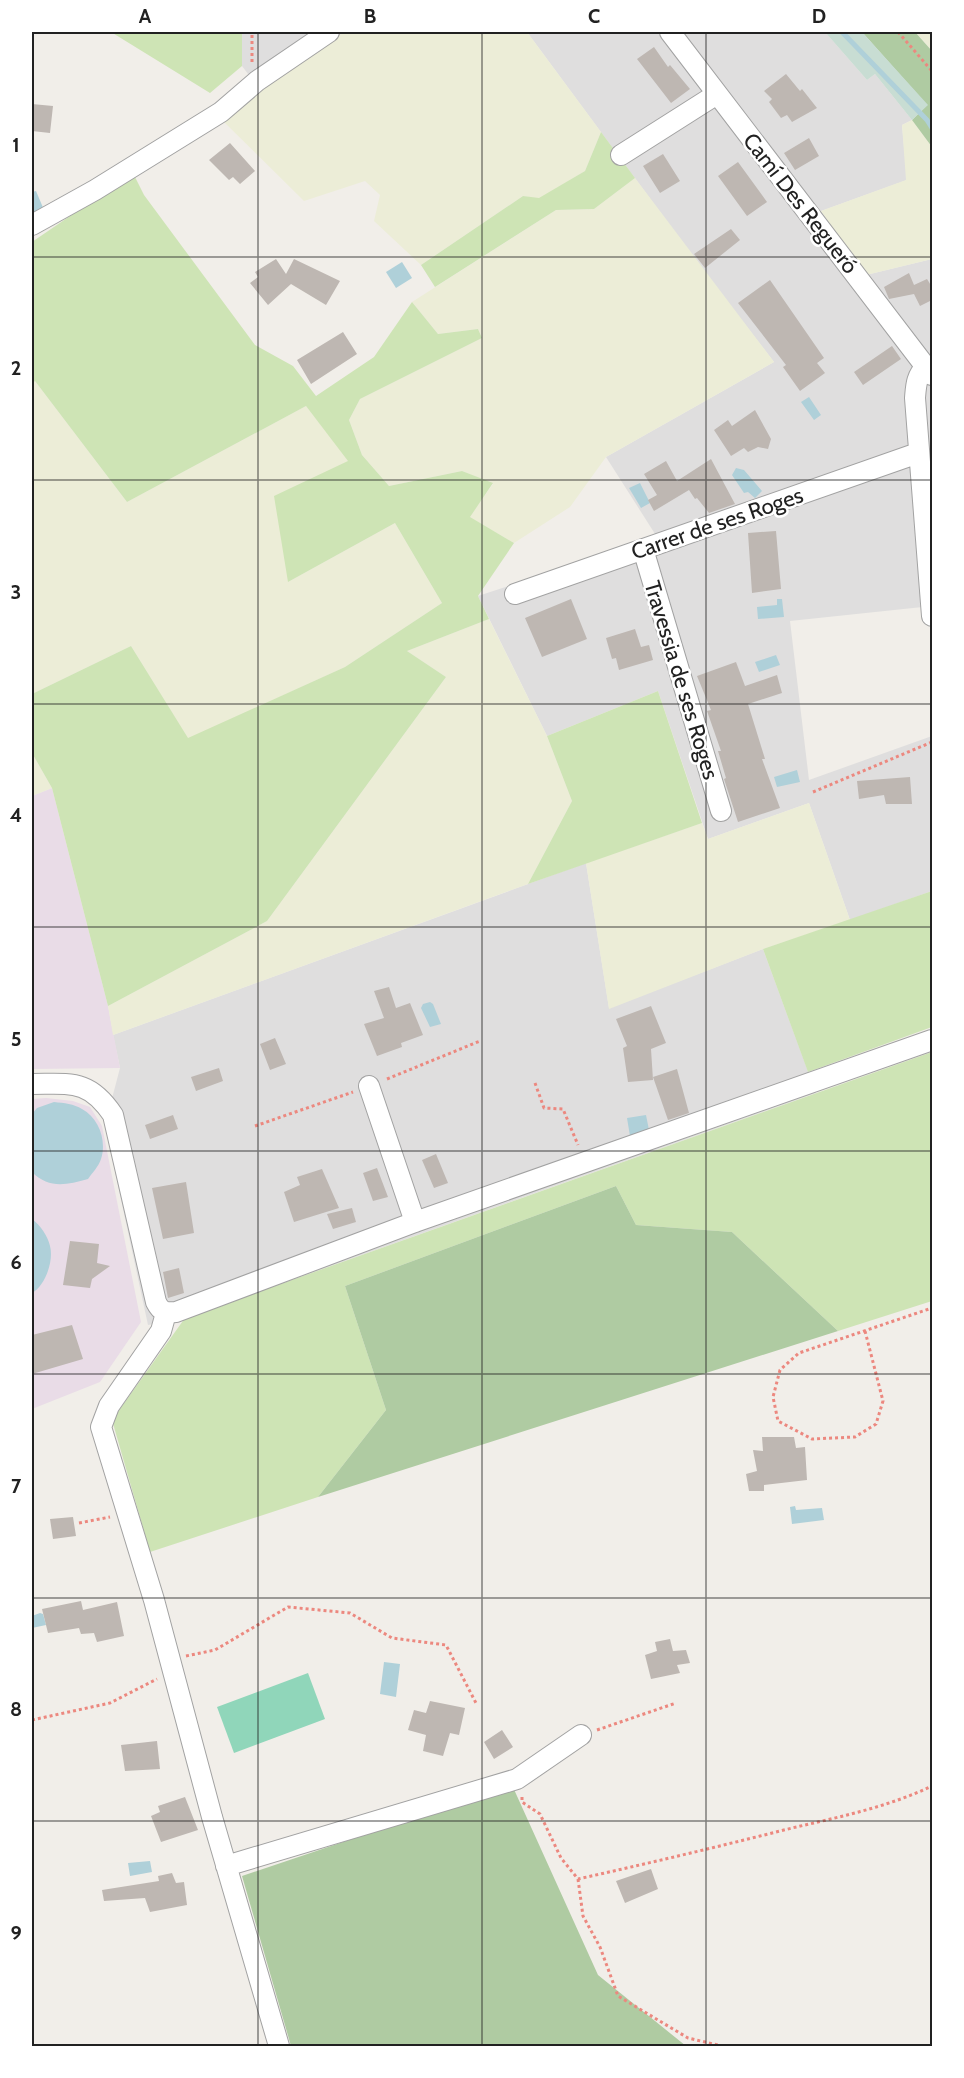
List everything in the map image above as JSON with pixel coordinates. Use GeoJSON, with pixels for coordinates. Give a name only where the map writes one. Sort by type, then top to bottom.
{"type":"FeatureCollection","features":[{"type":"Feature","properties":{"kind":"street"},"geometry":{"type":"LineString","coordinates":[[32,225],[95,190],[221,112],[257,81],[329,32]]}},
{"type":"Feature","properties":{"kind":"street","name":"Camí Des Regueró"},"geometry":{"type":"LineString","coordinates":[[670,32],[929,371]]}},
{"type":"Feature","properties":{"kind":"street"},"geometry":{"type":"LineString","coordinates":[[621,155],[717,94]]}},
{"type":"Feature","properties":{"kind":"street"},"geometry":{"type":"LineString","coordinates":[[929,371],[920,372],[916,382],[915,398],[933,616]]}},
{"type":"Feature","properties":{"kind":"street","name":"Carrer de ses Roges"},"geometry":{"type":"LineString","coordinates":[[515,594],[918,453]]}},
{"type":"Feature","properties":{"kind":"street","name":"Travessia de ses Roges"},"geometry":{"type":"LineString","coordinates":[[643,549],[722,811]]}},
{"type":"Feature","properties":{"kind":"street"},"geometry":{"type":"LineString","coordinates":[[32,1083],[76,1084],[102,1099],[113,1115],[156,1302],[166,1313],[176,1312],[415,1222],[933,1040]]}},
{"type":"Feature","properties":{"kind":"street"},"geometry":{"type":"LineString","coordinates":[[369,1086],[415,1222]]}},
{"type":"Feature","properties":{"kind":"street"},"geometry":{"type":"LineString","coordinates":[[166,1313],[161,1331],[109,1406],[101,1427],[279,2046]]}},
{"type":"Feature","properties":{"kind":"street"},"geometry":{"type":"LineString","coordinates":[[226,1866],[517,1779],[581,1735]]}},
{"type":"Feature","properties":{"kind":"path"},"geometry":{"type":"LineString","coordinates":[[252,32],[252,70],[257,81]]}},
{"type":"Feature","properties":{"kind":"path"},"geometry":{"type":"LineString","coordinates":[[898,32],[933,71]]}},
{"type":"Feature","properties":{"kind":"path"},"geometry":{"type":"LineString","coordinates":[[813,792],[933,742]]}},
{"type":"Feature","properties":{"kind":"path"},"geometry":{"type":"LineString","coordinates":[[535,1083],[544,1108],[563,1109],[585,1162]]}},
{"type":"Feature","properties":{"kind":"path"},"geometry":{"type":"LineString","coordinates":[[865,1331],[883,1401],[876,1424],[855,1437],[812,1439],[778,1421],[773,1397],[780,1370],[799,1353],[933,1308]]}},
{"type":"Feature","properties":{"kind":"path"},"geometry":{"type":"LineString","coordinates":[[79,1523],[127,1513]]}},
{"type":"Feature","properties":{"kind":"path"},"geometry":{"type":"LineString","coordinates":[[32,1720],[110,1703],[171,1665],[215,1650],[288,1607],[350,1613],[392,1638],[446,1645],[477,1705]]}},
{"type":"Feature","properties":{"kind":"path"},"geometry":{"type":"LineString","coordinates":[[581,1735],[676,1703]]}},
{"type":"Feature","properties":{"kind":"path"},"geometry":{"type":"LineString","coordinates":[[517,1779],[523,1790],[522,1802],[540,1814],[561,1858],[578,1879],[583,1916],[600,1947],[618,1996],[688,2038],[722,2046]]}},
{"type":"Feature","properties":{"kind":"path"},"geometry":{"type":"LineString","coordinates":[[578,1879],[688,1855],[828,1820],[907,1798],[933,1786]]}},
{"type":"Feature","properties":{"kind":"shaded area"},"geometry":{"type":"Polygon","coordinates":[[[242,32],[344,32],[261,91],[242,66],[242,32]]]}},
{"type":"Feature","properties":{"kind":"shaded area"},"geometry":{"type":"Polygon","coordinates":[[[527,32],[825,32],[867,80],[875,74],[912,120],[902,125],[907,180],[821,211],[866,275],[932,259],[932,606],[790,621],[809,780],[932,736],[932,891],[850,920],[809,803],[708,839],[658,691],[547,736],[478,596],[657,537],[606,457],[774,362],[702,269],[527,32]]]}},
{"type":"Feature","properties":{"kind":"shaded area"},"geometry":{"type":"Polygon","coordinates":[[[52,788],[108,1006],[120,1068],[32,1069],[32,796],[52,788]]]}},
{"type":"Feature","properties":{"kind":"shaded area"},"geometry":{"type":"Polygon","coordinates":[[[586,863],[609,1008],[763,949],[816,1093],[185,1318],[148,1325],[105,1125],[120,1068],[113,1035],[586,863]]]}},
{"type":"Feature","properties":{"kind":"shaded area"},"geometry":{"type":"Polygon","coordinates":[[[32,1099],[73,1101],[90,1107],[102,1126],[141,1322],[100,1382],[32,1409],[32,1099]]]}},
{"type":"Feature","properties":{"kind":"green space"},"geometry":{"type":"Polygon","coordinates":[[[111,32],[242,32],[242,66],[210,93],[111,32]]]}},
{"type":"Feature","properties":{"kind":"green space"},"geometry":{"type":"Polygon","coordinates":[[[344,32],[527,32],[601,132],[585,171],[539,199],[523,196],[421,265],[374,221],[380,195],[365,181],[304,201],[223,121],[344,32]]]}},
{"type":"Feature","properties":{"kind":"green space"},"geometry":{"type":"Polygon","coordinates":[[[825,32],[862,32],[928,105],[912,120],[875,74],[867,80],[825,32]]]}},
{"type":"Feature","properties":{"kind":"green space"},"geometry":{"type":"Polygon","coordinates":[[[862,32],[915,32],[932,51],[932,147],[912,120],[927,105],[862,32]]]}},
{"type":"Feature","properties":{"kind":"green space"},"geometry":{"type":"Polygon","coordinates":[[[915,32],[932,32],[932,51],[915,32]]]}},
{"type":"Feature","properties":{"kind":"green space"},"geometry":{"type":"Polygon","coordinates":[[[912,120],[932,147],[932,259],[866,275],[821,211],[906,180],[902,125],[912,120]]]}},
{"type":"Feature","properties":{"kind":"green space"},"geometry":{"type":"Polygon","coordinates":[[[601,132],[635,178],[594,209],[556,210],[435,287],[421,265],[523,196],[539,198],[585,171],[601,132]]]}},
{"type":"Feature","properties":{"kind":"green space"},"geometry":{"type":"Polygon","coordinates":[[[133,173],[144,195],[255,345],[293,366],[316,396],[374,357],[412,302],[438,334],[478,329],[482,338],[360,399],[349,420],[362,455],[389,486],[462,471],[493,483],[470,517],[514,543],[478,596],[489,619],[407,651],[446,677],[267,921],[108,1006],[52,788],[32,753],[32,694],[131,646],[188,738],[345,667],[442,603],[395,523],[288,582],[274,496],[348,461],[306,406],[127,502],[35,381],[32,384],[32,242],[133,173]]]}},
{"type":"Feature","properties":{"kind":"green space"},"geometry":{"type":"Polygon","coordinates":[[[635,178],[774,362],[606,457],[570,507],[514,543],[469,517],[493,484],[462,471],[389,486],[362,455],[349,420],[360,399],[482,338],[478,329],[438,334],[412,302],[556,210],[594,209],[635,178]]]}},
{"type":"Feature","properties":{"kind":"green space"},"geometry":{"type":"Polygon","coordinates":[[[35,381],[127,502],[306,406],[349,461],[288,582],[395,523],[442,603],[345,667],[188,739],[131,646],[32,694],[32,384],[35,381]]]}},
{"type":"Feature","properties":{"kind":"green space"},"geometry":{"type":"Polygon","coordinates":[[[489,619],[547,736],[572,801],[528,884],[113,1035],[108,1006],[267,921],[446,677],[407,651],[489,619]]]}},
{"type":"Feature","properties":{"kind":"green space"},"geometry":{"type":"Polygon","coordinates":[[[658,691],[702,823],[528,884],[572,801],[547,736],[658,691]]]}},
{"type":"Feature","properties":{"kind":"green space"},"geometry":{"type":"Polygon","coordinates":[[[32,753],[52,788],[32,796],[32,753]]]}},
{"type":"Feature","properties":{"kind":"green space"},"geometry":{"type":"Polygon","coordinates":[[[809,803],[850,920],[763,949],[609,1009],[586,863],[702,823],[708,839],[809,803]]]}},
{"type":"Feature","properties":{"kind":"green space"},"geometry":{"type":"Polygon","coordinates":[[[932,891],[932,1027],[808,1072],[763,949],[932,891]]]}},
{"type":"Feature","properties":{"kind":"green space"},"geometry":{"type":"Polygon","coordinates":[[[932,1052],[932,1301],[838,1331],[732,1232],[636,1225],[616,1186],[345,1286],[386,1410],[318,1497],[150,1552],[112,1420],[185,1318],[932,1052]]]}},
{"type":"Feature","properties":{"kind":"green space"},"geometry":{"type":"Polygon","coordinates":[[[616,1186],[636,1225],[732,1232],[838,1331],[318,1497],[386,1410],[345,1286],[616,1186]]]}},
{"type":"Feature","properties":{"kind":"green space"},"geometry":{"type":"Polygon","coordinates":[[[308,1673],[325,1719],[234,1753],[217,1707],[308,1673]]]}},
{"type":"Feature","properties":{"kind":"green space"},"geometry":{"type":"Polygon","coordinates":[[[512,1785],[598,1975],[686,2046],[291,2046],[242,1876],[512,1785]]]}},
{"type":"Feature","properties":{"kind":"water"},"geometry":{"type":"Polygon","coordinates":[[[36,191],[44,210],[32,214],[32,192],[36,191]]]}},
{"type":"Feature","properties":{"kind":"water"},"geometry":{"type":"Polygon","coordinates":[[[402,262],[412,278],[396,288],[386,272],[402,262]]]}},
{"type":"Feature","properties":{"kind":"water"},"geometry":{"type":"Polygon","coordinates":[[[809,397],[821,415],[814,420],[801,402],[809,397]]]}},
{"type":"Feature","properties":{"kind":"water"},"geometry":{"type":"Polygon","coordinates":[[[736,468],[744,470],[762,491],[755,498],[748,492],[744,493],[732,475],[736,468]]]}},
{"type":"Feature","properties":{"kind":"water"},"geometry":{"type":"Polygon","coordinates":[[[640,483],[650,503],[641,508],[629,488],[640,483]]]}},
{"type":"Feature","properties":{"kind":"water"},"geometry":{"type":"Polygon","coordinates":[[[777,599],[782,599],[784,617],[758,619],[757,607],[777,605],[777,599]]]}},
{"type":"Feature","properties":{"kind":"water"},"geometry":{"type":"Polygon","coordinates":[[[776,655],[780,665],[759,672],[755,662],[776,655]]]}},
{"type":"Feature","properties":{"kind":"water"},"geometry":{"type":"Polygon","coordinates":[[[797,770],[800,782],[777,787],[774,777],[797,770]]]}},
{"type":"Feature","properties":{"kind":"water"},"geometry":{"type":"Polygon","coordinates":[[[430,1002],[441,1024],[430,1027],[421,1008],[423,1004],[430,1002]]]}},
{"type":"Feature","properties":{"kind":"water"},"geometry":{"type":"Polygon","coordinates":[[[54,1102],[82,1109],[97,1124],[102,1138],[103,1152],[97,1167],[88,1179],[58,1184],[45,1181],[32,1172],[32,1114],[37,1108],[54,1102]]]}},
{"type":"Feature","properties":{"kind":"water"},"geometry":{"type":"Polygon","coordinates":[[[646,1115],[649,1130],[630,1136],[627,1118],[646,1115]]]}},
{"type":"Feature","properties":{"kind":"water"},"geometry":{"type":"Polygon","coordinates":[[[32,1219],[46,1235],[51,1259],[41,1285],[32,1293],[32,1219]]]}},
{"type":"Feature","properties":{"kind":"water"},"geometry":{"type":"Polygon","coordinates":[[[795,1506],[796,1510],[822,1508],[824,1520],[792,1524],[790,1507],[795,1506]]]}},
{"type":"Feature","properties":{"kind":"water"},"geometry":{"type":"Polygon","coordinates":[[[43,1614],[46,1625],[32,1628],[32,1616],[43,1614]]]}},
{"type":"Feature","properties":{"kind":"water"},"geometry":{"type":"Polygon","coordinates":[[[384,1662],[400,1664],[396,1697],[380,1694],[384,1662]]]}},
{"type":"Feature","properties":{"kind":"water"},"geometry":{"type":"Polygon","coordinates":[[[150,1861],[152,1872],[130,1876],[128,1863],[150,1861]]]}},
{"type":"Feature","properties":{"kind":"building"},"geometry":{"type":"Polygon","coordinates":[[[654,47],[668,67],[670,65],[690,89],[671,103],[637,59],[654,47]]]}},
{"type":"Feature","properties":{"kind":"building"},"geometry":{"type":"Polygon","coordinates":[[[786,74],[817,108],[792,122],[787,115],[781,118],[769,102],[772,99],[764,91],[786,74]]]}},
{"type":"Feature","properties":{"kind":"building"},"geometry":{"type":"Polygon","coordinates":[[[32,104],[53,106],[50,133],[32,131],[32,104]]]}},
{"type":"Feature","properties":{"kind":"building"},"geometry":{"type":"Polygon","coordinates":[[[809,138],[819,156],[795,170],[784,153],[809,138]]]}},
{"type":"Feature","properties":{"kind":"building"},"geometry":{"type":"Polygon","coordinates":[[[230,143],[255,171],[240,184],[233,177],[229,180],[209,160],[230,143]]]}},
{"type":"Feature","properties":{"kind":"building"},"geometry":{"type":"Polygon","coordinates":[[[663,154],[680,181],[660,193],[643,166],[663,154]]]}},
{"type":"Feature","properties":{"kind":"building"},"geometry":{"type":"Polygon","coordinates":[[[738,162],[767,202],[747,216],[718,176],[738,162]]]}},
{"type":"Feature","properties":{"kind":"building"},"geometry":{"type":"Polygon","coordinates":[[[731,229],[740,240],[705,268],[694,254],[731,229]]]}},
{"type":"Feature","properties":{"kind":"building"},"geometry":{"type":"Polygon","coordinates":[[[276,259],[286,274],[294,259],[340,281],[326,305],[291,284],[268,305],[250,283],[258,277],[255,272],[276,259]]]}},
{"type":"Feature","properties":{"kind":"building"},"geometry":{"type":"Polygon","coordinates":[[[909,273],[914,285],[927,279],[932,287],[932,300],[920,306],[914,294],[889,299],[884,287],[909,273]]]}},
{"type":"Feature","properties":{"kind":"building"},"geometry":{"type":"Polygon","coordinates":[[[770,280],[824,358],[817,363],[825,373],[800,391],[783,367],[786,365],[738,303],[770,280]]]}},
{"type":"Feature","properties":{"kind":"building"},"geometry":{"type":"Polygon","coordinates":[[[343,332],[357,354],[311,384],[297,360],[343,332]]]}},
{"type":"Feature","properties":{"kind":"building"},"geometry":{"type":"Polygon","coordinates":[[[892,346],[901,359],[863,385],[854,372],[892,346]]]}},
{"type":"Feature","properties":{"kind":"building"},"geometry":{"type":"Polygon","coordinates":[[[755,410],[771,439],[768,449],[758,447],[748,452],[744,448],[731,456],[714,430],[728,420],[732,426],[755,410]]]}},
{"type":"Feature","properties":{"kind":"building"},"geometry":{"type":"Polygon","coordinates":[[[711,459],[735,504],[709,513],[689,490],[654,511],[648,500],[657,495],[644,474],[666,461],[677,481],[711,459]]]}},
{"type":"Feature","properties":{"kind":"building"},"geometry":{"type":"Polygon","coordinates":[[[776,531],[781,589],[752,593],[748,533],[776,531]]]}},
{"type":"Feature","properties":{"kind":"building"},"geometry":{"type":"Polygon","coordinates":[[[571,599],[587,639],[542,657],[525,618],[571,599]]]}},
{"type":"Feature","properties":{"kind":"building"},"geometry":{"type":"Polygon","coordinates":[[[635,629],[641,647],[649,645],[653,660],[619,670],[616,658],[612,659],[606,638],[635,629]]]}},
{"type":"Feature","properties":{"kind":"building"},"geometry":{"type":"Polygon","coordinates":[[[736,662],[745,686],[777,675],[782,693],[748,704],[765,759],[762,759],[780,808],[738,822],[724,779],[726,778],[718,751],[721,751],[707,711],[711,710],[697,676],[736,662]]]}},
{"type":"Feature","properties":{"kind":"building"},"geometry":{"type":"Polygon","coordinates":[[[910,777],[912,804],[886,804],[884,795],[859,799],[857,781],[910,777]]]}},
{"type":"Feature","properties":{"kind":"building"},"geometry":{"type":"Polygon","coordinates":[[[389,987],[396,1008],[410,1003],[423,1035],[401,1043],[402,1047],[377,1056],[364,1024],[384,1018],[374,991],[389,987]]]}},
{"type":"Feature","properties":{"kind":"building"},"geometry":{"type":"Polygon","coordinates":[[[651,1006],[666,1043],[651,1049],[653,1080],[628,1082],[623,1048],[627,1046],[616,1019],[651,1006]]]}},
{"type":"Feature","properties":{"kind":"building"},"geometry":{"type":"Polygon","coordinates":[[[275,1038],[286,1064],[270,1070],[260,1044],[275,1038]]]}},
{"type":"Feature","properties":{"kind":"building"},"geometry":{"type":"Polygon","coordinates":[[[219,1068],[223,1081],[196,1091],[191,1077],[219,1068]]]}},
{"type":"Feature","properties":{"kind":"building"},"geometry":{"type":"Polygon","coordinates":[[[677,1069],[689,1113],[668,1120],[653,1077],[677,1069]]]}},
{"type":"Feature","properties":{"kind":"building"},"geometry":{"type":"Polygon","coordinates":[[[173,1115],[178,1129],[150,1139],[145,1125],[173,1115]]]}},
{"type":"Feature","properties":{"kind":"building"},"geometry":{"type":"Polygon","coordinates":[[[436,1154],[448,1183],[434,1188],[422,1160],[436,1154]]]}},
{"type":"Feature","properties":{"kind":"building"},"geometry":{"type":"Polygon","coordinates":[[[377,1168],[388,1197],[373,1201],[363,1173],[377,1168]]]}},
{"type":"Feature","properties":{"kind":"building"},"geometry":{"type":"Polygon","coordinates":[[[322,1169],[339,1208],[294,1222],[284,1192],[300,1185],[297,1177],[322,1169]]]}},
{"type":"Feature","properties":{"kind":"building"},"geometry":{"type":"Polygon","coordinates":[[[186,1182],[194,1233],[163,1239],[152,1188],[186,1182]]]}},
{"type":"Feature","properties":{"kind":"building"},"geometry":{"type":"Polygon","coordinates":[[[352,1208],[356,1222],[333,1229],[327,1214],[352,1208]]]}},
{"type":"Feature","properties":{"kind":"building"},"geometry":{"type":"Polygon","coordinates":[[[70,1241],[99,1244],[97,1263],[110,1266],[92,1279],[90,1288],[63,1285],[70,1241]]]}},
{"type":"Feature","properties":{"kind":"building"},"geometry":{"type":"Polygon","coordinates":[[[179,1268],[184,1293],[168,1298],[163,1272],[179,1268]]]}},
{"type":"Feature","properties":{"kind":"building"},"geometry":{"type":"Polygon","coordinates":[[[72,1325],[83,1359],[32,1374],[32,1335],[72,1325]]]}},
{"type":"Feature","properties":{"kind":"building"},"geometry":{"type":"Polygon","coordinates":[[[762,1437],[794,1437],[796,1448],[805,1447],[807,1480],[764,1485],[764,1491],[749,1491],[746,1474],[757,1471],[753,1450],[763,1451],[762,1437]]]}},
{"type":"Feature","properties":{"kind":"building"},"geometry":{"type":"Polygon","coordinates":[[[73,1517],[76,1536],[53,1539],[50,1519],[73,1517]]]}},
{"type":"Feature","properties":{"kind":"building"},"geometry":{"type":"Polygon","coordinates":[[[81,1601],[83,1610],[117,1602],[124,1636],[97,1642],[94,1633],[81,1634],[79,1628],[48,1633],[42,1609],[81,1601]]]}},
{"type":"Feature","properties":{"kind":"building"},"geometry":{"type":"Polygon","coordinates":[[[670,1639],[673,1651],[686,1650],[690,1663],[677,1665],[680,1673],[651,1679],[645,1655],[657,1651],[655,1642],[670,1639]]]}},
{"type":"Feature","properties":{"kind":"building"},"geometry":{"type":"Polygon","coordinates":[[[430,1701],[465,1708],[459,1735],[450,1733],[443,1756],[423,1751],[426,1735],[408,1730],[414,1710],[426,1713],[430,1701]]]}},
{"type":"Feature","properties":{"kind":"building"},"geometry":{"type":"Polygon","coordinates":[[[502,1730],[513,1747],[494,1759],[484,1742],[502,1730]]]}},
{"type":"Feature","properties":{"kind":"building"},"geometry":{"type":"Polygon","coordinates":[[[157,1741],[160,1769],[125,1771],[121,1745],[157,1741]]]}},
{"type":"Feature","properties":{"kind":"building"},"geometry":{"type":"Polygon","coordinates":[[[185,1797],[198,1830],[161,1842],[151,1816],[160,1812],[158,1806],[185,1797]]]}},
{"type":"Feature","properties":{"kind":"building"},"geometry":{"type":"Polygon","coordinates":[[[651,1869],[658,1889],[625,1903],[616,1881],[651,1869]]]}},
{"type":"Feature","properties":{"kind":"building"},"geometry":{"type":"Polygon","coordinates":[[[172,1873],[176,1883],[184,1882],[187,1905],[150,1912],[145,1898],[104,1901],[102,1890],[159,1881],[158,1876],[172,1873]]]}},
{"type":"Feature","properties":{"kind":"waterway"},"geometry":{"type":"LineString","coordinates":[[842,32],[927,120],[932,128]]}}]}
